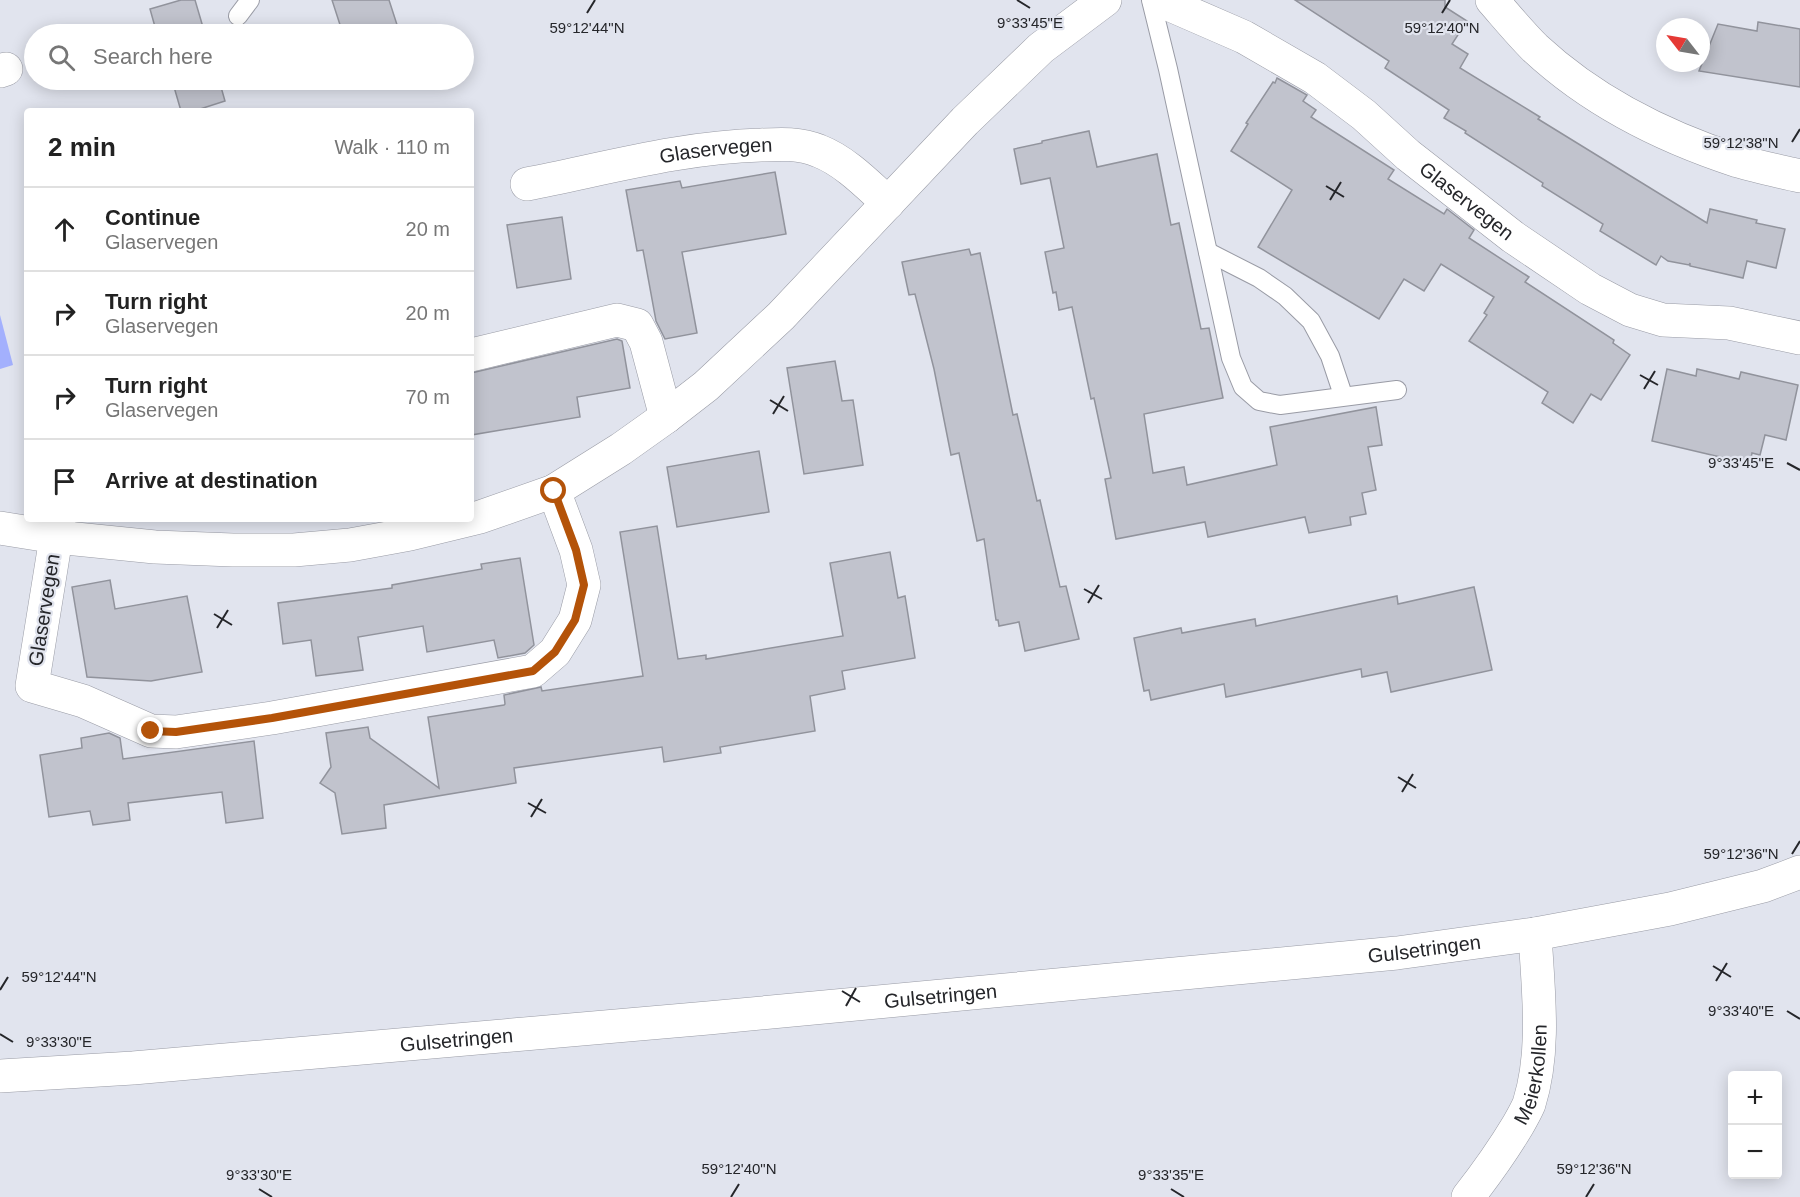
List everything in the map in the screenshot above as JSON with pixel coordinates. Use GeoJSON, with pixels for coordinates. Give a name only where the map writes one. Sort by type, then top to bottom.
{"type":"FeatureCollection","features":[{"type":"Feature","properties":{"kind":"street","name":"Glaservegen"},"geometry":{"type":"LineString","coordinates":[[474,518],[554,491],[621,449],[706,386],[780,316],[965,121],[1041,48],[1105,0]]}},
{"type":"Feature","properties":{"kind":"street","name":"Glaservegen"},"geometry":{"type":"LineString","coordinates":[[1159,0],[1244,37],[1315,78],[1364,115],[1408,155],[1505,230],[1590,290],[1630,310],[1663,320],[1729,323],[1800,338]]}},
{"type":"Feature","properties":{"kind":"street"},"geometry":{"type":"LineString","coordinates":[[1492,0],[1534,47],[1576,82],[1628,116],[1738,161],[1800,176]]}},
{"type":"Feature","properties":{"kind":"street","name":"Glaservegen"},"geometry":{"type":"LineString","coordinates":[[527,184],[682,153],[745,145],[797,144],[820,151],[856,173],[888,203]]}},
{"type":"Feature","properties":{"kind":"street"},"geometry":{"type":"LineString","coordinates":[[474,354],[618,320],[637,325],[646,342],[666,417]]}},
{"type":"Feature","properties":{"kind":"street","name":"Glaservegen"},"geometry":{"type":"LineString","coordinates":[[58,528],[32,686],[83,701],[151,731],[176,732],[272,718],[533,671],[555,652],[575,620],[584,585],[576,550],[554,491]]}},
{"type":"Feature","properties":{"kind":"street","name":"Glaservegen"},"geometry":{"type":"LineString","coordinates":[[0,528],[58,528],[155,547],[294,550],[339,546],[410,534],[459,522]]}},
{"type":"Feature","properties":{"kind":"street","name":"Gulsetringen"},"geometry":{"type":"LineString","coordinates":[[0,1076],[168,1065],[1222,971],[1397,953],[1535,934],[1670,909],[1762,886],[1800,872]]}},
{"type":"Feature","properties":{"kind":"street","name":"Meierkollen"},"geometry":{"type":"LineString","coordinates":[[1468,1197],[1486,1175],[1528,1107],[1537,1070],[1540,1036],[1535,934]]}},
{"type":"Feature","properties":{"kind":"lane"},"geometry":{"type":"LineString","coordinates":[[238,16],[250,0]]}},
{"type":"Feature","properties":{"kind":"lane"},"geometry":{"type":"LineString","coordinates":[[1151,0],[1231,358],[1244,387],[1258,401],[1280,405],[1343,395],[1397,390]]}},
{"type":"Feature","properties":{"kind":"lane"},"geometry":{"type":"LineString","coordinates":[[1208,252],[1259,278],[1285,296],[1311,321],[1330,356],[1343,395]]}},
{"type":"Feature","properties":{"kind":"shaded area"},"geometry":{"type":"Polygon","coordinates":[[[0,315],[13,365],[0,369],[0,315]]]}},
{"type":"Feature","properties":{"kind":"building"},"geometry":{"type":"Polygon","coordinates":[[[181,0],[195,0],[202,24],[154,24],[150,9],[181,0]]]}},
{"type":"Feature","properties":{"kind":"building"},"geometry":{"type":"Polygon","coordinates":[[[332,0],[389,0],[397,24],[340,24],[332,0]]]}},
{"type":"Feature","properties":{"kind":"building"},"geometry":{"type":"Polygon","coordinates":[[[1295,0],[1445,0],[1445,7],[1467,21],[1452,44],[1468,54],[1460,68],[1707,223],[1710,209],[1785,229],[1776,268],[1747,261],[1743,278],[1690,266],[1690,263],[1689,265],[1668,261],[1661,256],[1656,265],[1600,231],[1603,224],[1542,186],[1543,183],[1444,118],[1449,110],[1385,68],[1389,61],[1295,0]]]}},
{"type":"Feature","properties":{"kind":"building"},"geometry":{"type":"Polygon","coordinates":[[[1758,22],[1800,29],[1800,87],[1705,72],[1710,72],[1710,44],[1718,24],[1757,31],[1758,22]]]}},
{"type":"Feature","properties":{"kind":"building"},"geometry":{"type":"Polygon","coordinates":[[[1277,78],[1307,95],[1303,101],[1316,110],[1311,117],[1394,170],[1388,179],[1444,214],[1447,209],[1474,230],[1469,238],[1529,277],[1525,282],[1614,340],[1613,343],[1630,355],[1601,400],[1591,394],[1573,423],[1542,403],[1548,392],[1469,341],[1487,315],[1484,313],[1494,297],[1441,264],[1424,291],[1404,279],[1379,319],[1258,247],[1292,190],[1231,151],[1248,124],[1246,123],[1277,78]]]}},
{"type":"Feature","properties":{"kind":"building"},"geometry":{"type":"Polygon","coordinates":[[[175,90],[222,90],[225,101],[203,108],[180,108],[175,90]]]}},
{"type":"Feature","properties":{"kind":"building"},"geometry":{"type":"Polygon","coordinates":[[[1089,131],[1097,167],[1157,154],[1171,225],[1179,223],[1201,329],[1209,328],[1223,398],[1144,414],[1153,473],[1184,467],[1187,485],[1277,465],[1270,427],[1376,407],[1382,445],[1368,447],[1376,490],[1362,493],[1366,514],[1350,517],[1351,525],[1309,533],[1305,517],[1208,537],[1205,522],[1116,539],[1105,479],[1111,478],[1094,398],[1091,399],[1072,307],[1059,310],[1056,292],[1053,293],[1045,252],[1064,248],[1050,178],[1021,184],[1014,149],[1089,131]]]}},
{"type":"Feature","properties":{"kind":"building"},"geometry":{"type":"Polygon","coordinates":[[[775,172],[786,234],[682,252],[697,333],[665,339],[656,321],[643,250],[637,251],[626,190],[680,181],[682,188],[775,172]]]}},
{"type":"Feature","properties":{"kind":"building"},"geometry":{"type":"Polygon","coordinates":[[[562,217],[571,279],[517,288],[507,225],[562,217]]]}},
{"type":"Feature","properties":{"kind":"building"},"geometry":{"type":"Polygon","coordinates":[[[969,249],[971,255],[980,253],[1013,415],[1017,414],[1060,587],[1066,586],[1079,639],[1025,651],[1019,622],[999,626],[996,620],[984,539],[977,541],[959,453],[951,455],[934,369],[915,294],[909,295],[902,262],[969,249]]]}},
{"type":"Feature","properties":{"kind":"building"},"geometry":{"type":"Polygon","coordinates":[[[617,339],[622,341],[630,388],[577,397],[580,417],[474,435],[474,372],[617,339]]]}},
{"type":"Feature","properties":{"kind":"building"},"geometry":{"type":"Polygon","coordinates":[[[835,361],[842,401],[853,400],[863,465],[804,474],[787,368],[835,361]]]}},
{"type":"Feature","properties":{"kind":"building"},"geometry":{"type":"Polygon","coordinates":[[[1667,369],[1696,376],[1697,369],[1739,379],[1741,372],[1798,385],[1786,440],[1765,435],[1760,455],[1752,453],[1750,464],[1652,441],[1667,369]]]}},
{"type":"Feature","properties":{"kind":"building"},"geometry":{"type":"Polygon","coordinates":[[[759,451],[769,512],[677,527],[667,467],[759,451]]]}},
{"type":"Feature","properties":{"kind":"building"},"geometry":{"type":"Polygon","coordinates":[[[657,526],[678,659],[706,655],[706,659],[843,636],[830,563],[890,552],[898,598],[905,596],[915,658],[842,671],[845,689],[810,696],[815,731],[720,747],[721,753],[664,762],[662,747],[514,768],[516,783],[384,805],[386,828],[342,834],[335,793],[320,783],[331,767],[326,733],[368,727],[370,738],[439,788],[428,717],[504,705],[504,695],[541,687],[542,691],[643,676],[620,532],[657,526]]]}},
{"type":"Feature","properties":{"kind":"building"},"geometry":{"type":"Polygon","coordinates":[[[520,558],[534,645],[525,653],[498,658],[494,640],[427,652],[423,626],[358,637],[363,670],[316,676],[311,640],[283,644],[278,603],[392,588],[392,585],[482,569],[481,564],[520,558]]]}},
{"type":"Feature","properties":{"kind":"building"},"geometry":{"type":"Polygon","coordinates":[[[110,580],[115,609],[187,596],[202,672],[151,681],[87,677],[72,587],[110,580]]]}},
{"type":"Feature","properties":{"kind":"building"},"geometry":{"type":"Polygon","coordinates":[[[1474,587],[1492,670],[1391,692],[1387,672],[1362,677],[1361,669],[1226,697],[1224,684],[1151,700],[1149,690],[1144,691],[1134,638],[1181,628],[1182,633],[1255,619],[1256,626],[1397,596],[1398,604],[1474,587]]]}},
{"type":"Feature","properties":{"kind":"building"},"geometry":{"type":"Polygon","coordinates":[[[109,733],[120,738],[123,759],[254,741],[263,818],[226,823],[222,792],[128,803],[130,820],[93,825],[90,811],[49,817],[40,755],[82,748],[81,738],[109,733]]]}},
{"type":"Feature","properties":{"kind":"route"},"geometry":{"type":"LineString","coordinates":[[151,731],[176,732],[272,718],[533,671],[555,652],[575,620],[584,585],[576,550],[554,491]]}}]}
